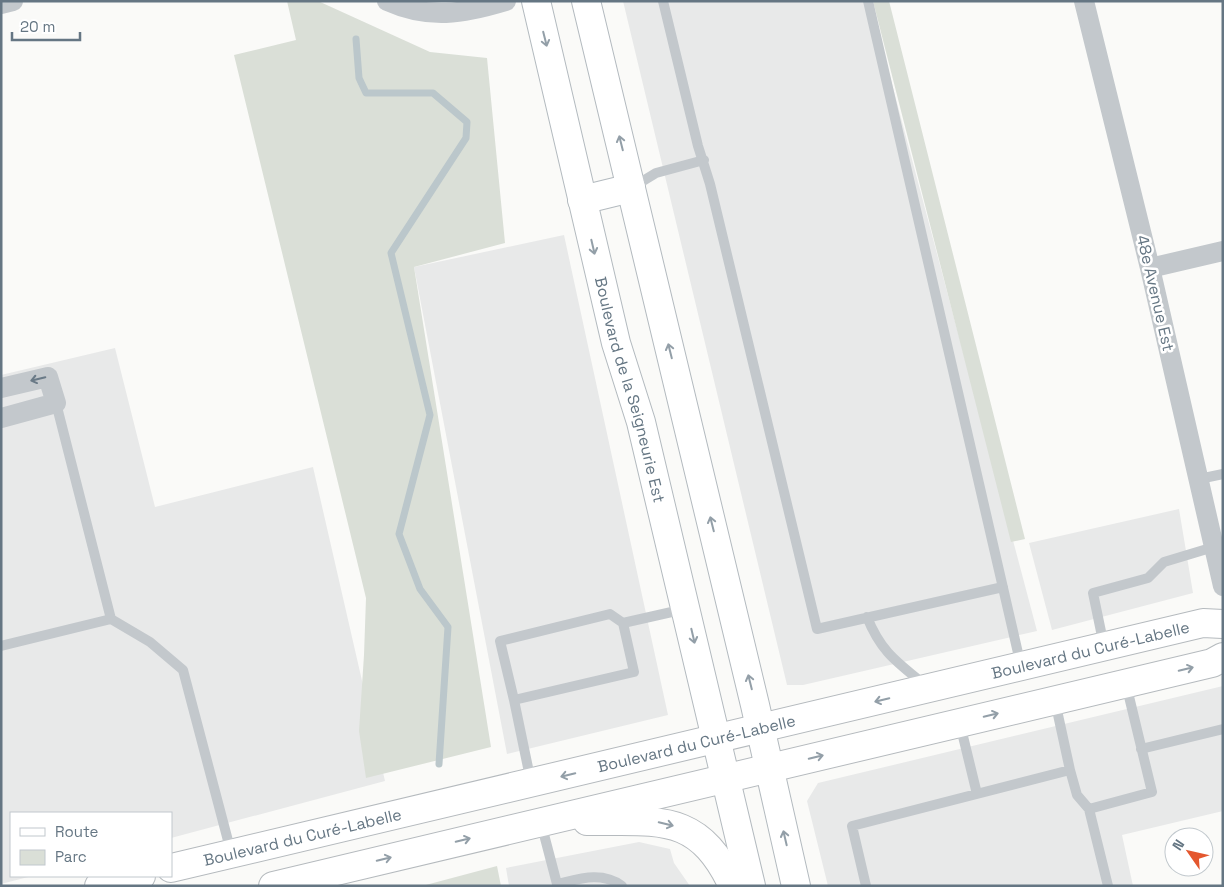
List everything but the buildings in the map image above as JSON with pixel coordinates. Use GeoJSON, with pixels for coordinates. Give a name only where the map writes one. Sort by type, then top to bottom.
{"type":"FeatureCollection","features":[{"type":"Feature","properties":{"kind":"main road","name":"Boulevard de la Seigneurie Est"},"geometry":{"type":"LineString","coordinates":[[536,1],[616,343],[641,422],[751,886]]}},
{"type":"Feature","properties":{"kind":"main road"},"geometry":{"type":"LineString","coordinates":[[586,1],[761,729],[796,886]]}},
{"type":"Feature","properties":{"kind":"main road"},"geometry":{"type":"LineString","coordinates":[[582,200],[631,188]]}},
{"type":"Feature","properties":{"kind":"main road","name":"Boulevard du Curé-Labelle"},"geometry":{"type":"LineString","coordinates":[[172,868],[1203,623],[1223,624]]}},
{"type":"Feature","properties":{"kind":"main road"},"geometry":{"type":"LineString","coordinates":[[273,886],[1212,663],[1223,657]]}},
{"type":"Feature","properties":{"kind":"main road"},"geometry":{"type":"LineString","coordinates":[[541,821],[640,820],[668,824],[684,829],[710,848],[725,869],[733,886]]}},
{"type":"Feature","properties":{"kind":"main road"},"geometry":{"type":"LineString","coordinates":[[99,886],[136,877]]}},
{"type":"Feature","properties":{"kind":"street"},"geometry":{"type":"LineString","coordinates":[[1,4],[13,1]]}},
{"type":"Feature","properties":{"kind":"street"},"geometry":{"type":"LineString","coordinates":[[387,1],[412,6],[426,14],[448,14],[482,8],[506,1]]}},
{"type":"Feature","properties":{"kind":"street","name":"48e Avenue Est"},"geometry":{"type":"LineString","coordinates":[[1084,1],[1150,268],[1199,479],[1218,546],[1223,586]]}},
{"type":"Feature","properties":{"kind":"street"},"geometry":{"type":"LineString","coordinates":[[1150,268],[1223,251]]}},
{"type":"Feature","properties":{"kind":"street"},"geometry":{"type":"LineString","coordinates":[[48,377],[56,403],[7,417],[3,387],[48,377]]}},
{"type":"Feature","properties":{"kind":"lane"},"geometry":{"type":"LineString","coordinates":[[662,1],[698,146],[704,160],[817,629],[1003,587]]}},
{"type":"Feature","properties":{"kind":"lane"},"geometry":{"type":"LineString","coordinates":[[868,1],[1021,667]]}},
{"type":"Feature","properties":{"kind":"lane"},"geometry":{"type":"LineString","coordinates":[[631,188],[656,172],[704,160]]}},
{"type":"Feature","properties":{"kind":"lane"},"geometry":{"type":"LineString","coordinates":[[56,403],[111,619]]}},
{"type":"Feature","properties":{"kind":"lane"},"geometry":{"type":"LineString","coordinates":[[1199,479],[1223,474]]}},
{"type":"Feature","properties":{"kind":"lane"},"geometry":{"type":"LineString","coordinates":[[1105,647],[1093,593],[1148,578],[1164,562],[1218,546]]}},
{"type":"Feature","properties":{"kind":"lane"},"geometry":{"type":"LineString","coordinates":[[623,623],[686,609]]}},
{"type":"Feature","properties":{"kind":"lane"},"geometry":{"type":"LineString","coordinates":[[514,700],[634,672],[623,623],[610,614],[500,641],[531,783]]}},
{"type":"Feature","properties":{"kind":"lane"},"geometry":{"type":"LineString","coordinates":[[867,617],[874,635],[884,650],[929,689]]}},
{"type":"Feature","properties":{"kind":"lane"},"geometry":{"type":"LineString","coordinates":[[1,646],[111,619],[150,642],[183,670],[231,854]]}},
{"type":"Feature","properties":{"kind":"lane"},"geometry":{"type":"LineString","coordinates":[[1089,809],[1152,792],[1126,683]]}},
{"type":"Feature","properties":{"kind":"lane"},"geometry":{"type":"LineString","coordinates":[[1054,700],[1077,795],[1089,809],[1108,886]]}},
{"type":"Feature","properties":{"kind":"lane"},"geometry":{"type":"LineString","coordinates":[[960,722],[977,794]]}},
{"type":"Feature","properties":{"kind":"lane"},"geometry":{"type":"LineString","coordinates":[[1141,749],[1223,728]]}},
{"type":"Feature","properties":{"kind":"lane"},"geometry":{"type":"LineString","coordinates":[[866,886],[852,826],[1070,770]]}},
{"type":"Feature","properties":{"kind":"lane"},"geometry":{"type":"LineString","coordinates":[[541,821],[554,885],[595,876],[612,879],[622,886]]}},
{"type":"Feature","properties":{"kind":"shaded area"},"geometry":{"type":"Polygon","coordinates":[[[623,1],[870,1],[1037,631],[803,685],[787,685],[623,1]]]}},
{"type":"Feature","properties":{"kind":"shaded area"},"geometry":{"type":"Polygon","coordinates":[[[564,235],[668,715],[507,754],[414,267],[564,235]]]}},
{"type":"Feature","properties":{"kind":"shaded area"},"geometry":{"type":"Polygon","coordinates":[[[115,348],[155,507],[313,467],[385,781],[172,838],[172,812],[10,812],[10,877],[28,877],[1,884],[1,375],[115,348]]]}},
{"type":"Feature","properties":{"kind":"shaded area"},"geometry":{"type":"Polygon","coordinates":[[[1179,509],[1193,593],[1052,630],[1029,543],[1179,509]]]}},
{"type":"Feature","properties":{"kind":"shaded area"},"geometry":{"type":"Polygon","coordinates":[[[1223,686],[1223,811],[1122,835],[1133,886],[828,886],[807,801],[818,783],[1223,686]]]}},
{"type":"Feature","properties":{"kind":"shaded area"},"geometry":{"type":"Polygon","coordinates":[[[639,842],[670,849],[674,863],[690,886],[509,886],[506,868],[639,842]]]}},
{"type":"Feature","properties":{"kind":"green space"},"geometry":{"type":"Polygon","coordinates":[[[287,1],[318,1],[430,52],[487,58],[505,243],[414,267],[491,747],[366,778],[359,731],[366,598],[234,55],[296,40],[287,1]]]}},
{"type":"Feature","properties":{"kind":"green space"},"geometry":{"type":"Polygon","coordinates":[[[873,1],[889,1],[1025,539],[1011,542],[873,1]]]}},
{"type":"Feature","properties":{"kind":"green space"},"geometry":{"type":"Polygon","coordinates":[[[497,866],[501,886],[422,886],[497,866]]]}},
{"type":"Feature","properties":{"kind":"waterway"},"geometry":{"type":"LineString","coordinates":[[356,39],[359,78],[366,93],[433,93],[467,122],[466,138],[391,253],[430,415],[399,534],[420,589],[448,627],[439,764]]}}]}
